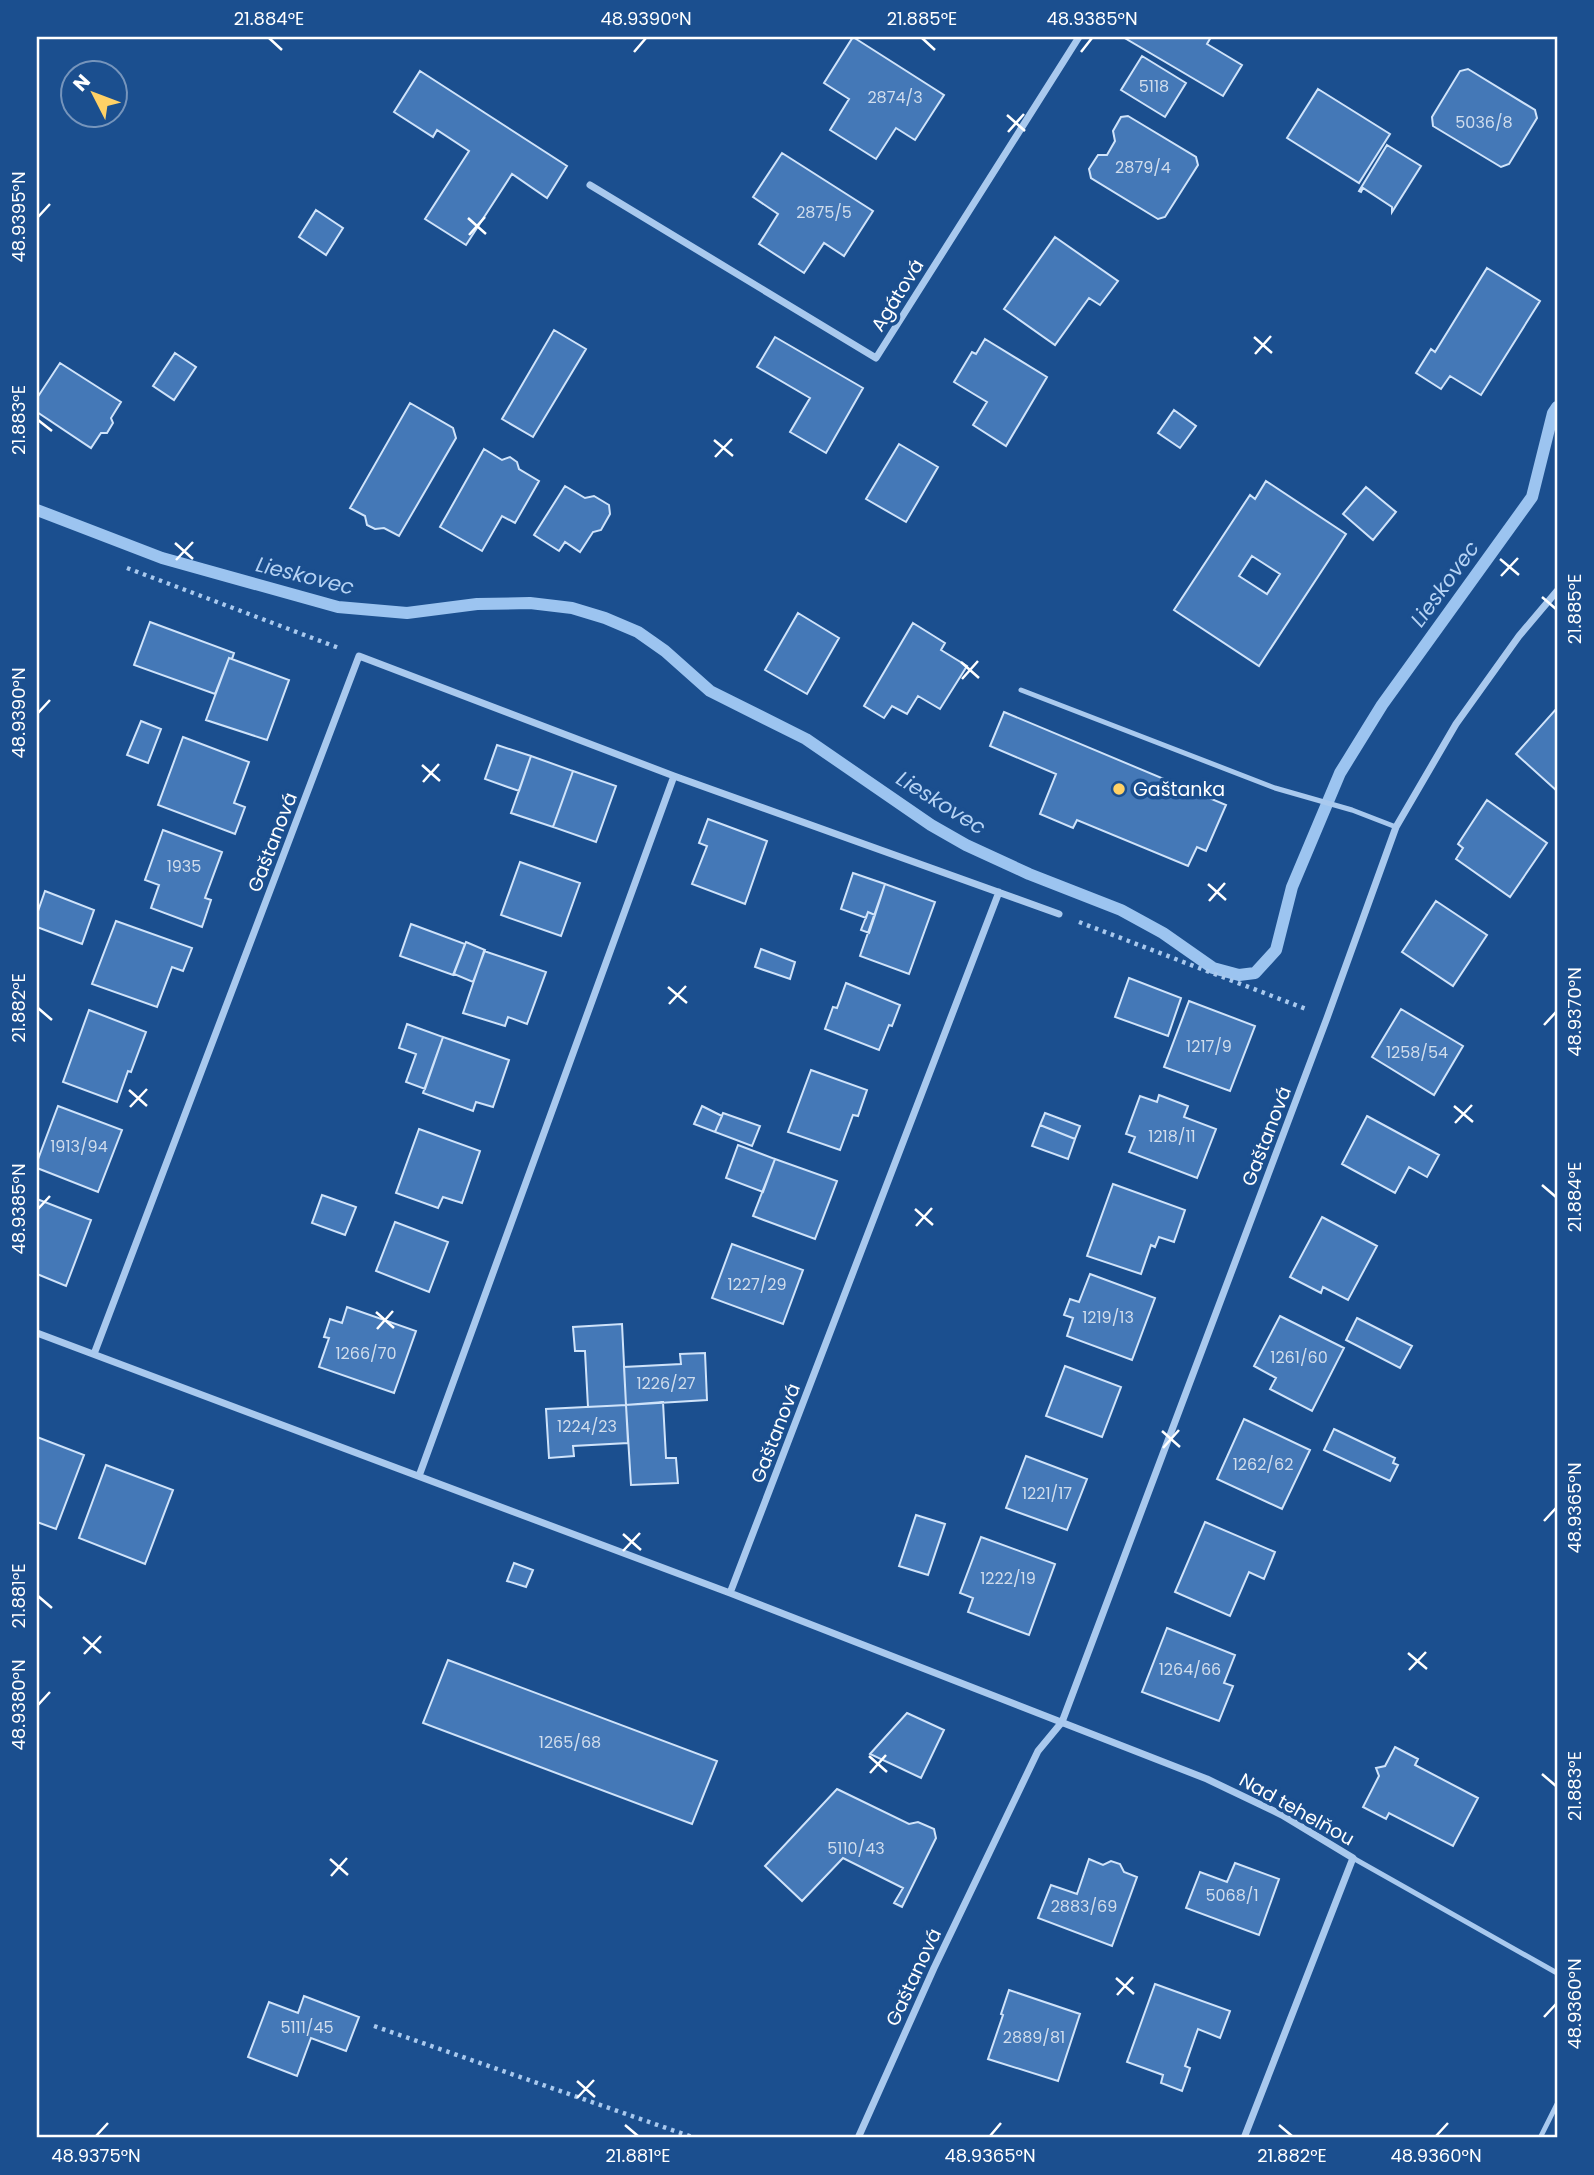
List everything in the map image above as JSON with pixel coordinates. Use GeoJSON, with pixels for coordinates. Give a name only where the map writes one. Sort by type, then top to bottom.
{"type":"FeatureCollection","features":[{"type":"Feature","properties":{"kind":"street","name":"Agátová"},"geometry":{"type":"LineString","coordinates":[[590,185],[876,358],[1079,37]]}},
{"type":"Feature","properties":{"kind":"street","name":"Gaštanová"},"geometry":{"type":"LineString","coordinates":[[858,2138],[934,1968],[1038,1751],[1062,1722],[1327,1018],[1396,827],[1456,723],[1519,636],[1557,591]]}},
{"type":"Feature","properties":{"kind":"street"},"geometry":{"type":"LineString","coordinates":[[359,656],[674,776],[1059,914]]}},
{"type":"Feature","properties":{"kind":"street","name":"Gaštanová"},"geometry":{"type":"LineString","coordinates":[[94,1354],[359,656]]}},
{"type":"Feature","properties":{"kind":"street"},"geometry":{"type":"LineString","coordinates":[[419,1476],[674,776]]}},
{"type":"Feature","properties":{"kind":"street","name":"Gaštanová"},"geometry":{"type":"LineString","coordinates":[[730,1593],[999,892]]}},
{"type":"Feature","properties":{"kind":"street"},"geometry":{"type":"LineString","coordinates":[[37,1333],[730,1593],[1062,1722]]}},
{"type":"Feature","properties":{"kind":"street","name":"Nad tehelňou"},"geometry":{"type":"LineString","coordinates":[[1062,1722],[1207,1779],[1282,1815],[1353,1858],[1244,2138]]}},
{"type":"Feature","properties":{"kind":"lane"},"geometry":{"type":"LineString","coordinates":[[1021,690],[1275,788],[1352,810],[1396,827]]}},
{"type":"Feature","properties":{"kind":"lane"},"geometry":{"type":"LineString","coordinates":[[1353,1858],[1557,1973]]}},
{"type":"Feature","properties":{"kind":"lane"},"geometry":{"type":"LineString","coordinates":[[1540,2138],[1557,2104]]}},
{"type":"Feature","properties":{"kind":"path"},"geometry":{"type":"LineString","coordinates":[[127,568],[359,656]]}},
{"type":"Feature","properties":{"kind":"path"},"geometry":{"type":"LineString","coordinates":[[1059,914],[1327,1018]]}},
{"type":"Feature","properties":{"kind":"path"},"geometry":{"type":"LineString","coordinates":[[374,2026],[695,2138]]}},
{"type":"Feature","properties":{"kind":"building"},"geometry":{"type":"Polygon","coordinates":[[[853,37],[944,95],[915,140],[896,128],[876,159],[830,130],[849,99],[824,83],[853,37]]]}},
{"type":"Feature","properties":{"kind":"building"},"geometry":{"type":"Polygon","coordinates":[[[1123,37],[1211,37],[1207,44],[1242,65],[1223,96],[1123,37]]]}},
{"type":"Feature","properties":{"kind":"building"},"geometry":{"type":"Polygon","coordinates":[[[1142,56],[1186,83],[1165,117],[1121,90],[1142,56]]]}},
{"type":"Feature","properties":{"kind":"building"},"geometry":{"type":"Polygon","coordinates":[[[1468,69],[1535,110],[1537,118],[1509,164],[1501,167],[1433,126],[1432,117],[1460,71],[1468,69]]]}},
{"type":"Feature","properties":{"kind":"building"},"geometry":{"type":"Polygon","coordinates":[[[420,71],[567,166],[547,198],[512,174],[466,245],[425,219],[469,151],[437,130],[433,137],[394,112],[420,71]]]}},
{"type":"Feature","properties":{"kind":"building"},"geometry":{"type":"Polygon","coordinates":[[[1318,89],[1390,134],[1359,183],[1287,138],[1318,89]]]}},
{"type":"Feature","properties":{"kind":"building"},"geometry":{"type":"Polygon","coordinates":[[[1128,116],[1196,157],[1198,165],[1165,217],[1158,219],[1091,178],[1089,169],[1098,155],[1107,155],[1115,141],[1113,131],[1121,117],[1128,116]]]}},
{"type":"Feature","properties":{"kind":"building"},"geometry":{"type":"Polygon","coordinates":[[[1387,145],[1421,166],[1392,212],[1392,207],[1363,188],[1359,191],[1387,145]]]}},
{"type":"Feature","properties":{"kind":"building"},"geometry":{"type":"Polygon","coordinates":[[[782,153],[873,211],[844,256],[824,243],[804,273],[759,244],[778,214],[753,197],[782,153]]]}},
{"type":"Feature","properties":{"kind":"building"},"geometry":{"type":"Polygon","coordinates":[[[316,210],[343,228],[326,255],[299,237],[316,210]]]}},
{"type":"Feature","properties":{"kind":"building"},"geometry":{"type":"Polygon","coordinates":[[[1055,237],[1118,281],[1100,305],[1089,298],[1055,345],[1004,309],[1055,237]]]}},
{"type":"Feature","properties":{"kind":"building"},"geometry":{"type":"Polygon","coordinates":[[[1487,268],[1540,301],[1481,395],[1450,376],[1441,389],[1416,373],[1431,349],[1435,352],[1487,268]]]}},
{"type":"Feature","properties":{"kind":"building"},"geometry":{"type":"Polygon","coordinates":[[[554,330],[586,349],[533,437],[502,419],[554,330]]]}},
{"type":"Feature","properties":{"kind":"building"},"geometry":{"type":"Polygon","coordinates":[[[775,337],[863,388],[826,453],[790,432],[810,398],[757,367],[775,337]]]}},
{"type":"Feature","properties":{"kind":"building"},"geometry":{"type":"Polygon","coordinates":[[[985,339],[1047,377],[1006,446],[973,425],[987,402],[954,382],[972,352],[976,354],[985,339]]]}},
{"type":"Feature","properties":{"kind":"building"},"geometry":{"type":"Polygon","coordinates":[[[175,353],[196,367],[174,400],[153,386],[175,353]]]}},
{"type":"Feature","properties":{"kind":"building"},"geometry":{"type":"Polygon","coordinates":[[[60,363],[121,402],[111,418],[113,423],[107,433],[101,433],[91,448],[37,412],[37,398],[60,363]]]}},
{"type":"Feature","properties":{"kind":"building"},"geometry":{"type":"Polygon","coordinates":[[[410,403],[453,428],[456,438],[399,536],[384,528],[375,529],[367,525],[365,516],[350,508],[410,403]]]}},
{"type":"Feature","properties":{"kind":"building"},"geometry":{"type":"Polygon","coordinates":[[[1174,410],[1196,426],[1180,448],[1158,433],[1174,410]]]}},
{"type":"Feature","properties":{"kind":"building"},"geometry":{"type":"Polygon","coordinates":[[[899,444],[938,467],[906,522],[866,499],[899,444]]]}},
{"type":"Feature","properties":{"kind":"building"},"geometry":{"type":"Polygon","coordinates":[[[484,449],[502,460],[510,457],[517,462],[519,469],[539,481],[515,523],[502,516],[482,551],[440,527],[484,449]]]}},
{"type":"Feature","properties":{"kind":"building"},"geometry":{"type":"Polygon","coordinates":[[[1266,481],[1346,534],[1259,666],[1174,610],[1250,495],[1255,499],[1266,481]],[[1252,556],[1239,576],[1267,594],[1280,574],[1252,556]]]}},
{"type":"Feature","properties":{"kind":"building"},"geometry":{"type":"Polygon","coordinates":[[[565,486],[585,498],[594,496],[609,505],[610,514],[601,530],[593,532],[580,552],[565,542],[559,551],[534,535],[565,486]]]}},
{"type":"Feature","properties":{"kind":"building"},"geometry":{"type":"Polygon","coordinates":[[[1366,487],[1396,512],[1373,540],[1343,514],[1366,487]]]}},
{"type":"Feature","properties":{"kind":"building"},"geometry":{"type":"Polygon","coordinates":[[[798,613],[839,638],[807,694],[765,670],[798,613]]]}},
{"type":"Feature","properties":{"kind":"building"},"geometry":{"type":"Polygon","coordinates":[[[150,622],[234,653],[232,659],[229,658],[215,694],[134,665],[150,622]]]}},
{"type":"Feature","properties":{"kind":"building"},"geometry":{"type":"Polygon","coordinates":[[[913,623],[945,643],[941,650],[967,666],[940,709],[918,696],[907,714],[892,706],[884,718],[864,706],[913,623]]]}},
{"type":"Feature","properties":{"kind":"building"},"geometry":{"type":"Polygon","coordinates":[[[229,658],[289,680],[267,740],[206,720],[229,658]]]}},
{"type":"Feature","properties":{"kind":"building"},"geometry":{"type":"Polygon","coordinates":[[[1557,708],[1557,791],[1516,754],[1557,708]]]}},
{"type":"Feature","properties":{"kind":"building","name":"Gaštanka"},"geometry":{"type":"Polygon","coordinates":[[[1004,712],[1226,805],[1206,851],[1197,847],[1188,866],[1077,820],[1073,828],[1040,814],[1056,774],[990,746],[1004,712]]]}},
{"type":"Feature","properties":{"kind":"building"},"geometry":{"type":"Polygon","coordinates":[[[141,721],[161,729],[148,763],[127,755],[141,721]]]}},
{"type":"Feature","properties":{"kind":"building"},"geometry":{"type":"Polygon","coordinates":[[[183,737],[249,762],[234,803],[245,807],[235,834],[158,805],[183,737]]]}},
{"type":"Feature","properties":{"kind":"building"},"geometry":{"type":"Polygon","coordinates":[[[497,745],[531,756],[519,791],[485,779],[497,745]]]}},
{"type":"Feature","properties":{"kind":"building"},"geometry":{"type":"Polygon","coordinates":[[[531,756],[573,771],[553,827],[511,813],[531,756]]]}},
{"type":"Feature","properties":{"kind":"building"},"geometry":{"type":"Polygon","coordinates":[[[573,771],[616,786],[596,842],[553,827],[573,771]]]}},
{"type":"Feature","properties":{"kind":"building"},"geometry":{"type":"Polygon","coordinates":[[[1487,800],[1547,843],[1510,897],[1456,859],[1463,848],[1458,844],[1487,800]]]}},
{"type":"Feature","properties":{"kind":"building"},"geometry":{"type":"Polygon","coordinates":[[[708,819],[767,841],[745,904],[692,884],[707,846],[699,843],[708,819]]]}},
{"type":"Feature","properties":{"kind":"building"},"geometry":{"type":"Polygon","coordinates":[[[163,830],[222,852],[205,898],[211,900],[202,927],[151,908],[159,885],[145,880],[163,830]]]}},
{"type":"Feature","properties":{"kind":"building"},"geometry":{"type":"Polygon","coordinates":[[[520,862],[580,883],[561,936],[501,915],[520,862]]]}},
{"type":"Feature","properties":{"kind":"building"},"geometry":{"type":"Polygon","coordinates":[[[853,873],[885,884],[875,915],[868,912],[866,918],[841,909],[853,873]]]}},
{"type":"Feature","properties":{"kind":"building"},"geometry":{"type":"Polygon","coordinates":[[[885,884],[935,902],[909,974],[860,956],[885,884]]]}},
{"type":"Feature","properties":{"kind":"building"},"geometry":{"type":"Polygon","coordinates":[[[45,891],[94,910],[82,944],[37,927],[37,914],[45,891]]]}},
{"type":"Feature","properties":{"kind":"building"},"geometry":{"type":"Polygon","coordinates":[[[1436,901],[1487,935],[1453,986],[1402,952],[1436,901]]]}},
{"type":"Feature","properties":{"kind":"building"},"geometry":{"type":"Polygon","coordinates":[[[868,912],[875,915],[869,933],[861,930],[868,912]]]}},
{"type":"Feature","properties":{"kind":"building"},"geometry":{"type":"Polygon","coordinates":[[[116,921],[192,948],[183,971],[172,967],[157,1007],[92,984],[116,921]]]}},
{"type":"Feature","properties":{"kind":"building"},"geometry":{"type":"Polygon","coordinates":[[[411,924],[465,944],[453,975],[400,956],[411,924]]]}},
{"type":"Feature","properties":{"kind":"building"},"geometry":{"type":"Polygon","coordinates":[[[466,942],[485,950],[473,982],[454,974],[466,942]]]}},
{"type":"Feature","properties":{"kind":"building"},"geometry":{"type":"Polygon","coordinates":[[[761,949],[795,962],[790,979],[755,967],[761,949]]]}},
{"type":"Feature","properties":{"kind":"building"},"geometry":{"type":"Polygon","coordinates":[[[484,951],[546,972],[527,1024],[508,1017],[505,1026],[463,1013],[484,951]]]}},
{"type":"Feature","properties":{"kind":"building"},"geometry":{"type":"Polygon","coordinates":[[[1129,978],[1181,998],[1168,1036],[1115,1017],[1129,978]]]}},
{"type":"Feature","properties":{"kind":"building"},"geometry":{"type":"Polygon","coordinates":[[[846,983],[900,1005],[879,1050],[825,1029],[833,1007],[837,1008],[846,983]]]}},
{"type":"Feature","properties":{"kind":"building"},"geometry":{"type":"Polygon","coordinates":[[[1189,1001],[1255,1026],[1230,1091],[1164,1067],[1189,1001]]]}},
{"type":"Feature","properties":{"kind":"building"},"geometry":{"type":"Polygon","coordinates":[[[1401,1009],[1463,1046],[1434,1095],[1372,1057],[1401,1009]]]}},
{"type":"Feature","properties":{"kind":"building"},"geometry":{"type":"Polygon","coordinates":[[[89,1010],[146,1032],[117,1102],[63,1082],[89,1010]]]}},
{"type":"Feature","properties":{"kind":"building"},"geometry":{"type":"Polygon","coordinates":[[[407,1024],[443,1037],[425,1089],[406,1082],[416,1054],[399,1048],[407,1024]]]}},
{"type":"Feature","properties":{"kind":"building"},"geometry":{"type":"Polygon","coordinates":[[[443,1037],[509,1060],[493,1107],[476,1102],[473,1111],[423,1093],[443,1037]]]}},
{"type":"Feature","properties":{"kind":"building"},"geometry":{"type":"Polygon","coordinates":[[[811,1070],[867,1090],[858,1116],[853,1115],[840,1150],[788,1132],[811,1070]]]}},
{"type":"Feature","properties":{"kind":"building"},"geometry":{"type":"Polygon","coordinates":[[[1159,1095],[1188,1106],[1184,1117],[1216,1129],[1197,1178],[1129,1152],[1135,1137],[1126,1134],[1140,1096],[1157,1102],[1159,1095]]]}},
{"type":"Feature","properties":{"kind":"building"},"geometry":{"type":"Polygon","coordinates":[[[58,1106],[122,1130],[98,1192],[37,1168],[58,1106]]]}},
{"type":"Feature","properties":{"kind":"building"},"geometry":{"type":"Polygon","coordinates":[[[702,1106],[722,1116],[715,1132],[694,1124],[702,1106]]]}},
{"type":"Feature","properties":{"kind":"building"},"geometry":{"type":"Polygon","coordinates":[[[723,1113],[760,1126],[752,1146],[715,1132],[723,1113]]]}},
{"type":"Feature","properties":{"kind":"building"},"geometry":{"type":"Polygon","coordinates":[[[1045,1113],[1080,1126],[1075,1139],[1040,1125],[1045,1113]]]}},
{"type":"Feature","properties":{"kind":"building"},"geometry":{"type":"Polygon","coordinates":[[[1367,1116],[1439,1155],[1427,1177],[1409,1167],[1395,1193],[1342,1164],[1367,1116]]]}},
{"type":"Feature","properties":{"kind":"building"},"geometry":{"type":"Polygon","coordinates":[[[1040,1125],[1075,1139],[1068,1159],[1032,1146],[1040,1125]]]}},
{"type":"Feature","properties":{"kind":"building"},"geometry":{"type":"Polygon","coordinates":[[[419,1129],[480,1151],[462,1203],[443,1197],[438,1208],[396,1193],[419,1129]]]}},
{"type":"Feature","properties":{"kind":"building"},"geometry":{"type":"Polygon","coordinates":[[[738,1145],[775,1159],[763,1192],[726,1178],[738,1145]]]}},
{"type":"Feature","properties":{"kind":"building"},"geometry":{"type":"Polygon","coordinates":[[[775,1159],[837,1181],[815,1239],[753,1216],[775,1159]]]}},
{"type":"Feature","properties":{"kind":"building"},"geometry":{"type":"Polygon","coordinates":[[[1113,1184],[1185,1210],[1174,1242],[1159,1237],[1155,1247],[1151,1245],[1141,1274],[1087,1256],[1113,1184]]]}},
{"type":"Feature","properties":{"kind":"building"},"geometry":{"type":"Polygon","coordinates":[[[322,1195],[356,1207],[345,1235],[312,1223],[322,1195]]]}},
{"type":"Feature","properties":{"kind":"building"},"geometry":{"type":"Polygon","coordinates":[[[37,1199],[91,1220],[66,1286],[37,1274],[37,1199]]]}},
{"type":"Feature","properties":{"kind":"building"},"geometry":{"type":"Polygon","coordinates":[[[1322,1217],[1377,1246],[1348,1300],[1323,1287],[1321,1293],[1290,1277],[1322,1217]]]}},
{"type":"Feature","properties":{"kind":"building"},"geometry":{"type":"Polygon","coordinates":[[[395,1222],[448,1242],[429,1292],[376,1271],[395,1222]]]}},
{"type":"Feature","properties":{"kind":"building"},"geometry":{"type":"Polygon","coordinates":[[[732,1244],[803,1270],[783,1324],[712,1298],[732,1244]]]}},
{"type":"Feature","properties":{"kind":"building"},"geometry":{"type":"Polygon","coordinates":[[[1090,1274],[1155,1298],[1132,1360],[1067,1336],[1073,1318],[1064,1315],[1070,1299],[1079,1302],[1090,1274]]]}},
{"type":"Feature","properties":{"kind":"building"},"geometry":{"type":"Polygon","coordinates":[[[347,1307],[416,1331],[394,1393],[319,1367],[329,1338],[324,1337],[330,1319],[342,1323],[347,1307]]]}},
{"type":"Feature","properties":{"kind":"building"},"geometry":{"type":"Polygon","coordinates":[[[1280,1316],[1344,1348],[1312,1411],[1270,1389],[1276,1378],[1254,1366],[1280,1316]]]}},
{"type":"Feature","properties":{"kind":"building"},"geometry":{"type":"Polygon","coordinates":[[[1357,1318],[1412,1346],[1400,1368],[1346,1340],[1357,1318]]]}},
{"type":"Feature","properties":{"kind":"building"},"geometry":{"type":"Polygon","coordinates":[[[622,1324],[626,1405],[588,1407],[585,1351],[575,1351],[573,1327],[622,1324]]]}},
{"type":"Feature","properties":{"kind":"building"},"geometry":{"type":"Polygon","coordinates":[[[705,1353],[707,1400],[626,1405],[624,1367],[681,1364],[680,1354],[705,1353]]]}},
{"type":"Feature","properties":{"kind":"building"},"geometry":{"type":"Polygon","coordinates":[[[1065,1366],[1121,1387],[1102,1437],[1046,1416],[1065,1366]]]}},
{"type":"Feature","properties":{"kind":"building"},"geometry":{"type":"Polygon","coordinates":[[[663,1402],[666,1458],[676,1458],[678,1483],[631,1485],[626,1405],[663,1402]]]}},
{"type":"Feature","properties":{"kind":"building"},"geometry":{"type":"Polygon","coordinates":[[[626,1405],[628,1443],[573,1446],[574,1456],[549,1458],[546,1409],[626,1405]]]}},
{"type":"Feature","properties":{"kind":"building"},"geometry":{"type":"Polygon","coordinates":[[[1244,1419],[1310,1450],[1282,1509],[1217,1479],[1244,1419]]]}},
{"type":"Feature","properties":{"kind":"building"},"geometry":{"type":"Polygon","coordinates":[[[1334,1429],[1395,1458],[1393,1463],[1398,1465],[1390,1481],[1324,1450],[1334,1429]]]}},
{"type":"Feature","properties":{"kind":"building"},"geometry":{"type":"Polygon","coordinates":[[[37,1437],[84,1455],[56,1529],[37,1522],[37,1437]]]}},
{"type":"Feature","properties":{"kind":"building"},"geometry":{"type":"Polygon","coordinates":[[[1026,1456],[1087,1479],[1067,1530],[1006,1508],[1026,1456]]]}},
{"type":"Feature","properties":{"kind":"building"},"geometry":{"type":"Polygon","coordinates":[[[106,1465],[173,1490],[145,1564],[79,1538],[106,1465]]]}},
{"type":"Feature","properties":{"kind":"building"},"geometry":{"type":"Polygon","coordinates":[[[916,1515],[945,1524],[928,1575],[899,1566],[916,1515]]]}},
{"type":"Feature","properties":{"kind":"building"},"geometry":{"type":"Polygon","coordinates":[[[1205,1522],[1275,1552],[1264,1579],[1249,1572],[1230,1616],[1175,1592],[1205,1522]]]}},
{"type":"Feature","properties":{"kind":"building"},"geometry":{"type":"Polygon","coordinates":[[[981,1537],[1055,1564],[1029,1635],[968,1612],[973,1598],[960,1593],[981,1537]]]}},
{"type":"Feature","properties":{"kind":"building"},"geometry":{"type":"Polygon","coordinates":[[[514,1563],[533,1570],[526,1587],[507,1581],[514,1563]]]}},
{"type":"Feature","properties":{"kind":"building"},"geometry":{"type":"Polygon","coordinates":[[[1167,1628],[1235,1655],[1224,1683],[1233,1686],[1219,1721],[1142,1692],[1167,1628]]]}},
{"type":"Feature","properties":{"kind":"building"},"geometry":{"type":"Polygon","coordinates":[[[448,1660],[717,1761],[692,1824],[423,1723],[448,1660]]]}},
{"type":"Feature","properties":{"kind":"building"},"geometry":{"type":"Polygon","coordinates":[[[907,1713],[944,1730],[921,1778],[870,1754],[907,1713]]]}},
{"type":"Feature","properties":{"kind":"building"},"geometry":{"type":"Polygon","coordinates":[[[1395,1747],[1418,1759],[1415,1765],[1478,1798],[1453,1846],[1389,1813],[1386,1819],[1363,1807],[1379,1776],[1376,1768],[1385,1766],[1395,1747]]]}},
{"type":"Feature","properties":{"kind":"building"},"geometry":{"type":"Polygon","coordinates":[[[837,1789],[909,1824],[918,1822],[934,1829],[936,1838],[902,1907],[894,1903],[903,1888],[843,1858],[802,1901],[765,1866],[837,1789]]]}},
{"type":"Feature","properties":{"kind":"building"},"geometry":{"type":"Polygon","coordinates":[[[1089,1859],[1103,1865],[1111,1861],[1120,1864],[1124,1872],[1137,1877],[1112,1946],[1038,1918],[1051,1885],[1077,1894],[1089,1859]]]}},
{"type":"Feature","properties":{"kind":"building"},"geometry":{"type":"Polygon","coordinates":[[[1235,1863],[1279,1879],[1259,1935],[1186,1908],[1200,1872],[1227,1882],[1235,1863]]]}},
{"type":"Feature","properties":{"kind":"building"},"geometry":{"type":"Polygon","coordinates":[[[1155,1984],[1230,2011],[1220,2038],[1198,2029],[1185,2066],[1190,2068],[1182,2091],[1161,2083],[1163,2075],[1127,2062],[1155,1984]]]}},
{"type":"Feature","properties":{"kind":"building"},"geometry":{"type":"Polygon","coordinates":[[[1009,1990],[1080,2014],[1058,2081],[988,2059],[1009,1990]]]}},
{"type":"Feature","properties":{"kind":"building"},"geometry":{"type":"Polygon","coordinates":[[[304,1996],[359,2017],[346,2051],[311,2038],[297,2076],[248,2057],[269,2002],[298,2013],[304,1996]]]}},
{"type":"Feature","properties":{"kind":"waterway","name":"Lieskovec"},"geometry":{"type":"LineString","coordinates":[[37,510],[162,558],[338,607],[407,613],[477,604],[530,603],[572,608],[605,618],[638,632],[665,651],[710,691],[806,739],[931,825],[966,845],[1029,874],[1121,910],[1163,933],[1213,968],[1239,975],[1255,973],[1276,950],[1292,887],[1340,773],[1382,705],[1532,497],[1553,413],[1557,407]]}},
{"type":"Feature","properties":{"kind":"place","name":"Gaštanka"},"geometry":{"type":"Point","coordinates":[1119,789]}}]}
